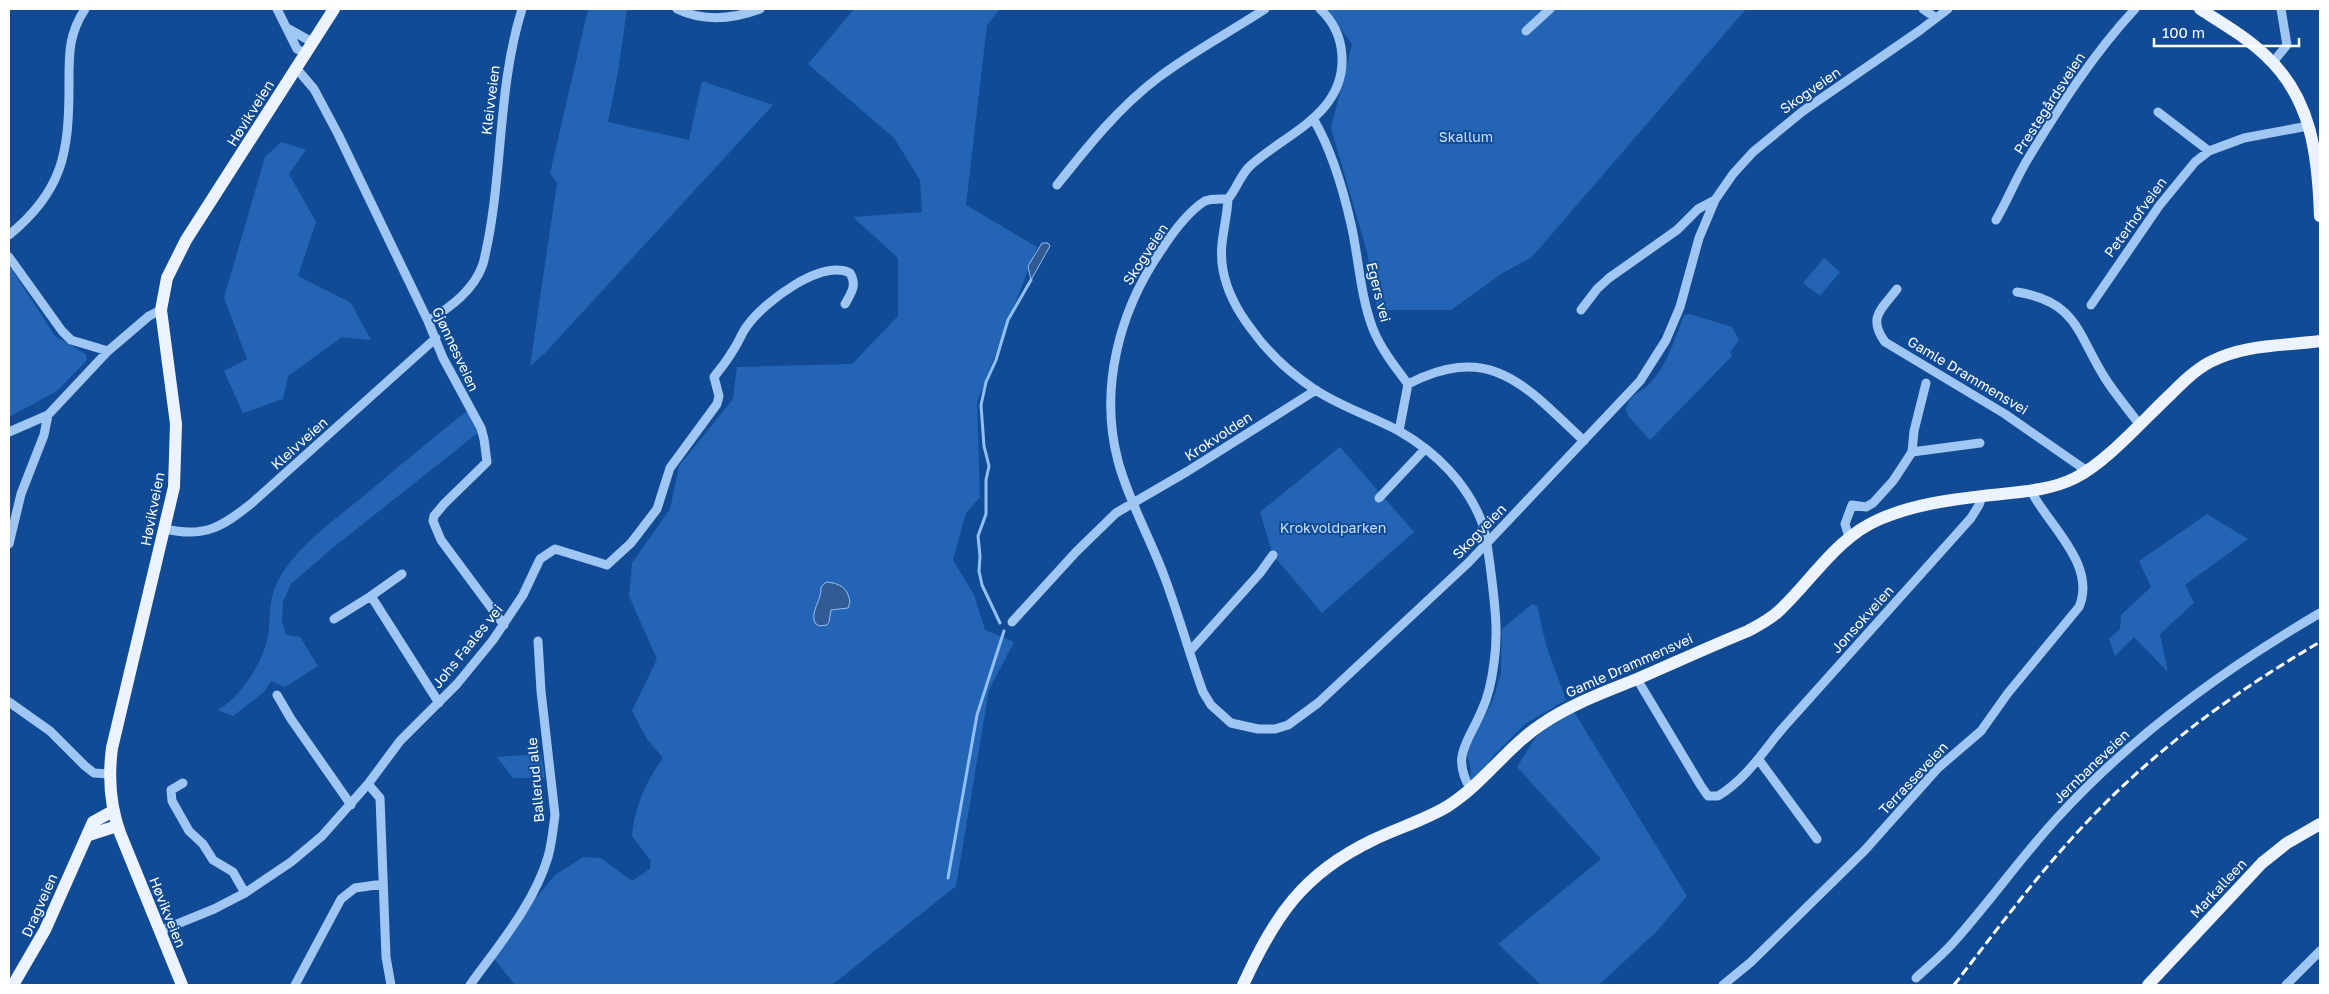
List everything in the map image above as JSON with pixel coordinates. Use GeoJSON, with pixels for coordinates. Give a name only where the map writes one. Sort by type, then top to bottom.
{"type":"FeatureCollection","features":[{"type":"Feature","properties":{"kind":"main road","name":"Høvikveien"},"geometry":{"type":"LineString","coordinates":[[182,985],[117,826],[113,811],[109,774],[118,721],[174,486],[176,440],[174,405],[161,310],[167,278],[186,240],[334,9]]}},
{"type":"Feature","properties":{"kind":"main road"},"geometry":{"type":"LineString","coordinates":[[2200,9],[2240,35],[2273,62],[2298,96],[2314,124],[2320,216]]}},
{"type":"Feature","properties":{"kind":"main road","name":"Gamle Drammensvei"},"geometry":{"type":"LineString","coordinates":[[1243,985],[1279,916],[1313,878],[1351,851],[1432,814],[1471,790],[1520,741],[1543,722],[1571,707],[1748,631],[1764,622],[1778,611],[1850,537],[1864,527],[1892,514],[1947,501],[2032,491],[2064,483],[2086,471],[2197,371],[2220,358],[2260,346],[2320,341]]}},
{"type":"Feature","properties":{"kind":"main road","name":"Dragveien"},"geometry":{"type":"LineString","coordinates":[[13,985],[36,948],[78,854],[89,835],[93,822],[113,811]]}},
{"type":"Feature","properties":{"kind":"main road","name":"Markalleen"},"geometry":{"type":"LineString","coordinates":[[2148,985],[2262,863],[2287,843],[2320,824]]}},
{"type":"Feature","properties":{"kind":"main road"},"geometry":{"type":"LineString","coordinates":[[89,835],[117,826]]}},
{"type":"Feature","properties":{"kind":"street"},"geometry":{"type":"LineString","coordinates":[[9,235],[40,205],[59,173],[64,157],[69,109],[70,44],[78,20],[85,9]]}},
{"type":"Feature","properties":{"kind":"street"},"geometry":{"type":"LineString","coordinates":[[277,9],[297,48],[309,48]]}},
{"type":"Feature","properties":{"kind":"street","name":"Kleivveien"},"geometry":{"type":"LineString","coordinates":[[428,321],[450,307],[480,274],[494,190],[508,64],[522,9]]}},
{"type":"Feature","properties":{"kind":"street"},"geometry":{"type":"LineString","coordinates":[[677,9],[698,16],[715,18],[732,17],[760,9]]}},
{"type":"Feature","properties":{"kind":"street"},"geometry":{"type":"LineString","coordinates":[[1057,185],[1097,136],[1140,93],[1160,77],[1265,9]]}},
{"type":"Feature","properties":{"kind":"street"},"geometry":{"type":"LineString","coordinates":[[1320,9],[1339,37],[1342,60],[1338,84],[1332,96],[1314,120],[1247,169],[1236,190],[1228,199],[1220,245],[1223,269],[1232,298],[1244,319],[1272,355],[1316,390],[1348,408],[1399,431],[1443,462],[1459,481],[1479,514],[1487,541],[1496,615],[1496,646],[1488,695],[1482,712],[1467,738],[1461,757],[1462,768],[1471,790]]}},
{"type":"Feature","properties":{"kind":"street"},"geometry":{"type":"LineString","coordinates":[[1526,31],[1550,9]]}},
{"type":"Feature","properties":{"kind":"street"},"geometry":{"type":"LineString","coordinates":[[1923,9],[1936,18]]}},
{"type":"Feature","properties":{"kind":"street","name":"Skogveien"},"geometry":{"type":"LineString","coordinates":[[1228,199],[1206,201],[1174,233],[1154,260],[1134,296],[1123,327],[1113,374],[1111,413],[1118,462],[1164,575],[1203,692],[1211,706],[1231,723],[1258,729],[1275,729],[1288,725],[1318,703],[1469,562],[1640,381],[1666,340],[1680,307],[1699,238],[1715,200],[1733,174],[1753,152],[1773,134],[1948,9]]}},
{"type":"Feature","properties":{"kind":"street","name":"Prestegårdsveien"},"geometry":{"type":"LineString","coordinates":[[1996,220],[2026,162],[2066,101],[2099,52],[2135,9]]}},
{"type":"Feature","properties":{"kind":"street"},"geometry":{"type":"LineString","coordinates":[[2273,62],[2287,45],[2281,9]]}},
{"type":"Feature","properties":{"kind":"street"},"geometry":{"type":"LineString","coordinates":[[287,28],[309,48]]}},
{"type":"Feature","properties":{"kind":"street","name":"Gjønnesveien"},"geometry":{"type":"LineString","coordinates":[[296,68],[314,89],[330,119],[428,321],[443,358],[480,428],[484,439],[487,462],[444,504],[434,516],[433,522],[441,540],[504,625]]}},
{"type":"Feature","properties":{"kind":"street"},"geometry":{"type":"LineString","coordinates":[[2158,112],[2209,151]]}},
{"type":"Feature","properties":{"kind":"street","name":"Egers vei"},"geometry":{"type":"LineString","coordinates":[[1314,120],[1322,134],[1336,170],[1351,225],[1363,296],[1374,330],[1384,349],[1408,384]]}},
{"type":"Feature","properties":{"kind":"street","name":"Peterhofveien"},"geometry":{"type":"LineString","coordinates":[[2090,305],[2181,177],[2209,151],[2244,138],[2314,124]]}},
{"type":"Feature","properties":{"kind":"street","name":"Skogveien"},"geometry":{"type":"LineString","coordinates":[[1581,310],[1597,289],[1609,278],[1677,230],[1698,209],[1715,200]]}},
{"type":"Feature","properties":{"kind":"street"},"geometry":{"type":"LineString","coordinates":[[9,257],[62,331],[71,340],[108,351]]}},
{"type":"Feature","properties":{"kind":"street","name":"Johs Faales vei"},"geometry":{"type":"LineString","coordinates":[[160,931],[214,909],[245,893],[290,862],[322,836],[351,805],[400,741],[457,684],[504,625],[523,595],[540,559],[555,549],[607,565],[631,543],[657,509],[670,468],[717,404],[719,396],[714,377],[733,351],[747,325],[759,312],[791,287],[837,269],[850,273],[853,278],[853,290],[845,304]]}},
{"type":"Feature","properties":{"kind":"street","name":"Gamle Drammensvei"},"geometry":{"type":"LineString","coordinates":[[1897,289],[1877,316],[1876,324],[1885,342],[2005,414],[2086,471]]}},
{"type":"Feature","properties":{"kind":"street"},"geometry":{"type":"LineString","coordinates":[[2017,292],[2037,295],[2069,314],[2078,326],[2105,378],[2139,424]]}},
{"type":"Feature","properties":{"kind":"street"},"geometry":{"type":"LineString","coordinates":[[9,432],[48,415],[108,351],[149,316],[161,310]]}},
{"type":"Feature","properties":{"kind":"street","name":"Kleivveien"},"geometry":{"type":"LineString","coordinates":[[165,529],[192,533],[215,529],[227,523],[252,503],[436,338]]}},
{"type":"Feature","properties":{"kind":"street"},"geometry":{"type":"LineString","coordinates":[[1399,431],[1408,384],[1447,368],[1468,366],[1507,374],[1522,385],[1584,441]]}},
{"type":"Feature","properties":{"kind":"street"},"geometry":{"type":"LineString","coordinates":[[1850,537],[1844,524],[1852,505],[1866,507],[1873,503],[1893,481],[1912,452],[1914,431],[1926,383]]}},
{"type":"Feature","properties":{"kind":"street","name":"Krokvolden"},"geometry":{"type":"LineString","coordinates":[[1134,503],[1316,390]]}},
{"type":"Feature","properties":{"kind":"street"},"geometry":{"type":"LineString","coordinates":[[9,544],[21,494],[44,435],[48,415]]}},
{"type":"Feature","properties":{"kind":"street"},"geometry":{"type":"LineString","coordinates":[[1912,452],[1980,443]]}},
{"type":"Feature","properties":{"kind":"street"},"geometry":{"type":"LineString","coordinates":[[1379,498],[1425,449]]}},
{"type":"Feature","properties":{"kind":"street","name":"Terrasseveien"},"geometry":{"type":"LineString","coordinates":[[1723,985],[1750,962],[1865,850],[1938,768],[1981,731],[2008,693],[2079,607],[2084,595],[2084,584],[2078,564],[2032,491]]}},
{"type":"Feature","properties":{"kind":"street","name":"Jonsokveien"},"geometry":{"type":"LineString","coordinates":[[1637,679],[1667,732],[1708,796],[1718,796],[1726,792],[1759,760],[1782,729],[1971,518],[1982,496]]}},
{"type":"Feature","properties":{"kind":"street"},"geometry":{"type":"LineString","coordinates":[[1012,622],[1076,552],[1116,513],[1134,503]]}},
{"type":"Feature","properties":{"kind":"street"},"geometry":{"type":"LineString","coordinates":[[1190,651],[1260,573],[1273,554]]}},
{"type":"Feature","properties":{"kind":"street"},"geometry":{"type":"LineString","coordinates":[[334,619],[372,596],[402,574]]}},
{"type":"Feature","properties":{"kind":"street","name":"Johs Faales vei"},"geometry":{"type":"LineString","coordinates":[[372,596],[438,703]]}},
{"type":"Feature","properties":{"kind":"street","name":"Jernbaneveien"},"geometry":{"type":"LineString","coordinates":[[1916,978],[1965,929],[2058,817],[2120,755],[2165,716],[2222,674],[2320,614]]}},
{"type":"Feature","properties":{"kind":"street","name":"Ballerud alle"},"geometry":{"type":"LineString","coordinates":[[470,985],[524,907],[548,857],[553,833],[555,815],[541,691],[538,641]]}},
{"type":"Feature","properties":{"kind":"street"},"geometry":{"type":"LineString","coordinates":[[278,695],[292,719],[351,805]]}},
{"type":"Feature","properties":{"kind":"street"},"geometry":{"type":"LineString","coordinates":[[9,702],[50,731],[84,766],[94,773],[109,774]]}},
{"type":"Feature","properties":{"kind":"street"},"geometry":{"type":"LineString","coordinates":[[1759,760],[1818,839]]}},
{"type":"Feature","properties":{"kind":"street"},"geometry":{"type":"LineString","coordinates":[[183,783],[172,790],[172,801],[189,831],[204,844],[213,860],[233,872],[245,893]]}},
{"type":"Feature","properties":{"kind":"street"},"geometry":{"type":"LineString","coordinates":[[368,784],[380,798],[386,957],[391,985]]}},
{"type":"Feature","properties":{"kind":"street"},"geometry":{"type":"LineString","coordinates":[[295,985],[341,899],[355,888],[383,884]]}},
{"type":"Feature","properties":{"kind":"street"},"geometry":{"type":"LineString","coordinates":[[2286,985],[2320,951]]}},
{"type":"Feature","properties":{"kind":"green space"},"geometry":{"type":"Polygon","coordinates":[[[627,9],[618,72],[608,122],[689,140],[702,81],[773,105],[545,353],[530,366],[557,183],[550,173],[588,10],[627,9]]]}},
{"type":"Feature","properties":{"kind":"green space"},"geometry":{"type":"Polygon","coordinates":[[[854,9],[1000,9],[987,25],[966,205],[1037,247],[977,402],[980,497],[966,513],[953,560],[974,595],[985,630],[1014,642],[989,690],[956,886],[832,985],[515,985],[491,955],[504,936],[555,875],[583,857],[601,858],[632,881],[650,869],[651,861],[632,836],[633,826],[642,795],[651,776],[663,758],[647,739],[632,711],[657,659],[629,596],[632,563],[670,509],[679,466],[733,399],[737,367],[852,364],[898,316],[898,258],[853,217],[922,212],[920,180],[894,138],[808,64],[854,9]]]}},
{"type":"Feature","properties":{"kind":"green space","name":"Skallum"},"geometry":{"type":"Polygon","coordinates":[[[1325,9],[1746,9],[1532,257],[1501,274],[1451,310],[1377,310],[1367,252],[1331,128],[1352,44],[1325,9]]]}},
{"type":"Feature","properties":{"kind":"green space"},"geometry":{"type":"Polygon","coordinates":[[[281,142],[306,150],[289,174],[316,222],[298,276],[351,303],[371,340],[342,337],[288,376],[283,399],[243,413],[224,371],[247,359],[224,298],[265,157],[281,142]]]}},
{"type":"Feature","properties":{"kind":"green space"},"geometry":{"type":"Polygon","coordinates":[[[1824,258],[1840,272],[1820,296],[1803,283],[1824,258]]]}},
{"type":"Feature","properties":{"kind":"green space"},"geometry":{"type":"Polygon","coordinates":[[[9,265],[55,336],[86,354],[87,360],[57,391],[9,417],[9,265]]]}},
{"type":"Feature","properties":{"kind":"green space"},"geometry":{"type":"Polygon","coordinates":[[[1690,314],[1732,327],[1739,340],[1730,352],[1732,356],[1650,440],[1629,417],[1626,409],[1631,399],[1657,375],[1670,350],[1684,315],[1690,314]]]}},
{"type":"Feature","properties":{"kind":"green space"},"geometry":{"type":"Polygon","coordinates":[[[467,411],[479,432],[330,550],[291,584],[283,602],[282,621],[286,635],[300,637],[318,666],[285,687],[271,681],[264,692],[233,716],[217,710],[226,705],[242,689],[256,668],[268,637],[271,601],[275,588],[294,557],[327,526],[467,411]]]}},
{"type":"Feature","properties":{"kind":"green space","name":"Krokvoldparken"},"geometry":{"type":"Polygon","coordinates":[[[1340,447],[1414,532],[1322,613],[1273,555],[1260,512],[1340,447]]]}},
{"type":"Feature","properties":{"kind":"green space"},"geometry":{"type":"Polygon","coordinates":[[[2207,514],[2248,539],[2185,585],[2194,603],[2160,634],[2168,672],[2134,637],[2115,656],[2109,639],[2120,629],[2121,615],[2151,587],[2139,561],[2207,514]]]}},
{"type":"Feature","properties":{"kind":"green space"},"geometry":{"type":"Polygon","coordinates":[[[1532,604],[1537,606],[1546,645],[1566,700],[1525,724],[1493,756],[1471,790],[1471,769],[1467,755],[1471,743],[1493,700],[1501,673],[1502,629],[1532,604]]]}},
{"type":"Feature","properties":{"kind":"green space"},"geometry":{"type":"Polygon","coordinates":[[[1571,707],[1687,896],[1657,931],[1599,985],[1541,985],[1498,944],[1601,859],[1517,767],[1536,737],[1571,707]]]}},
{"type":"Feature","properties":{"kind":"green space"},"geometry":{"type":"Polygon","coordinates":[[[541,754],[545,778],[513,778],[497,757],[541,754]]]}},
{"type":"Feature","properties":{"kind":"shaded area"},"geometry":{"type":"Polygon","coordinates":[[[1042,243],[1048,243],[1050,246],[1031,280],[1028,266],[1042,243]]]}},
{"type":"Feature","properties":{"kind":"shaded area"},"geometry":{"type":"Polygon","coordinates":[[[826,582],[842,587],[847,593],[850,602],[848,608],[831,610],[827,625],[819,626],[815,623],[814,614],[821,587],[826,582]]]}},
{"type":"Feature","properties":{"kind":"waterway"},"geometry":{"type":"LineString","coordinates":[[1000,623],[982,585],[979,571],[978,536],[986,514],[986,480],[989,466],[984,446],[981,405],[986,382],[996,360],[1008,320],[1031,280]]}},
{"type":"Feature","properties":{"kind":"waterway"},"geometry":{"type":"LineString","coordinates":[[948,878],[977,715],[1004,631]]}},
{"type":"Feature","properties":{"kind":"railway"},"geometry":{"type":"LineString","coordinates":[[1954,985],[2050,863],[2111,797],[2196,724],[2257,681],[2320,642]]}}]}
